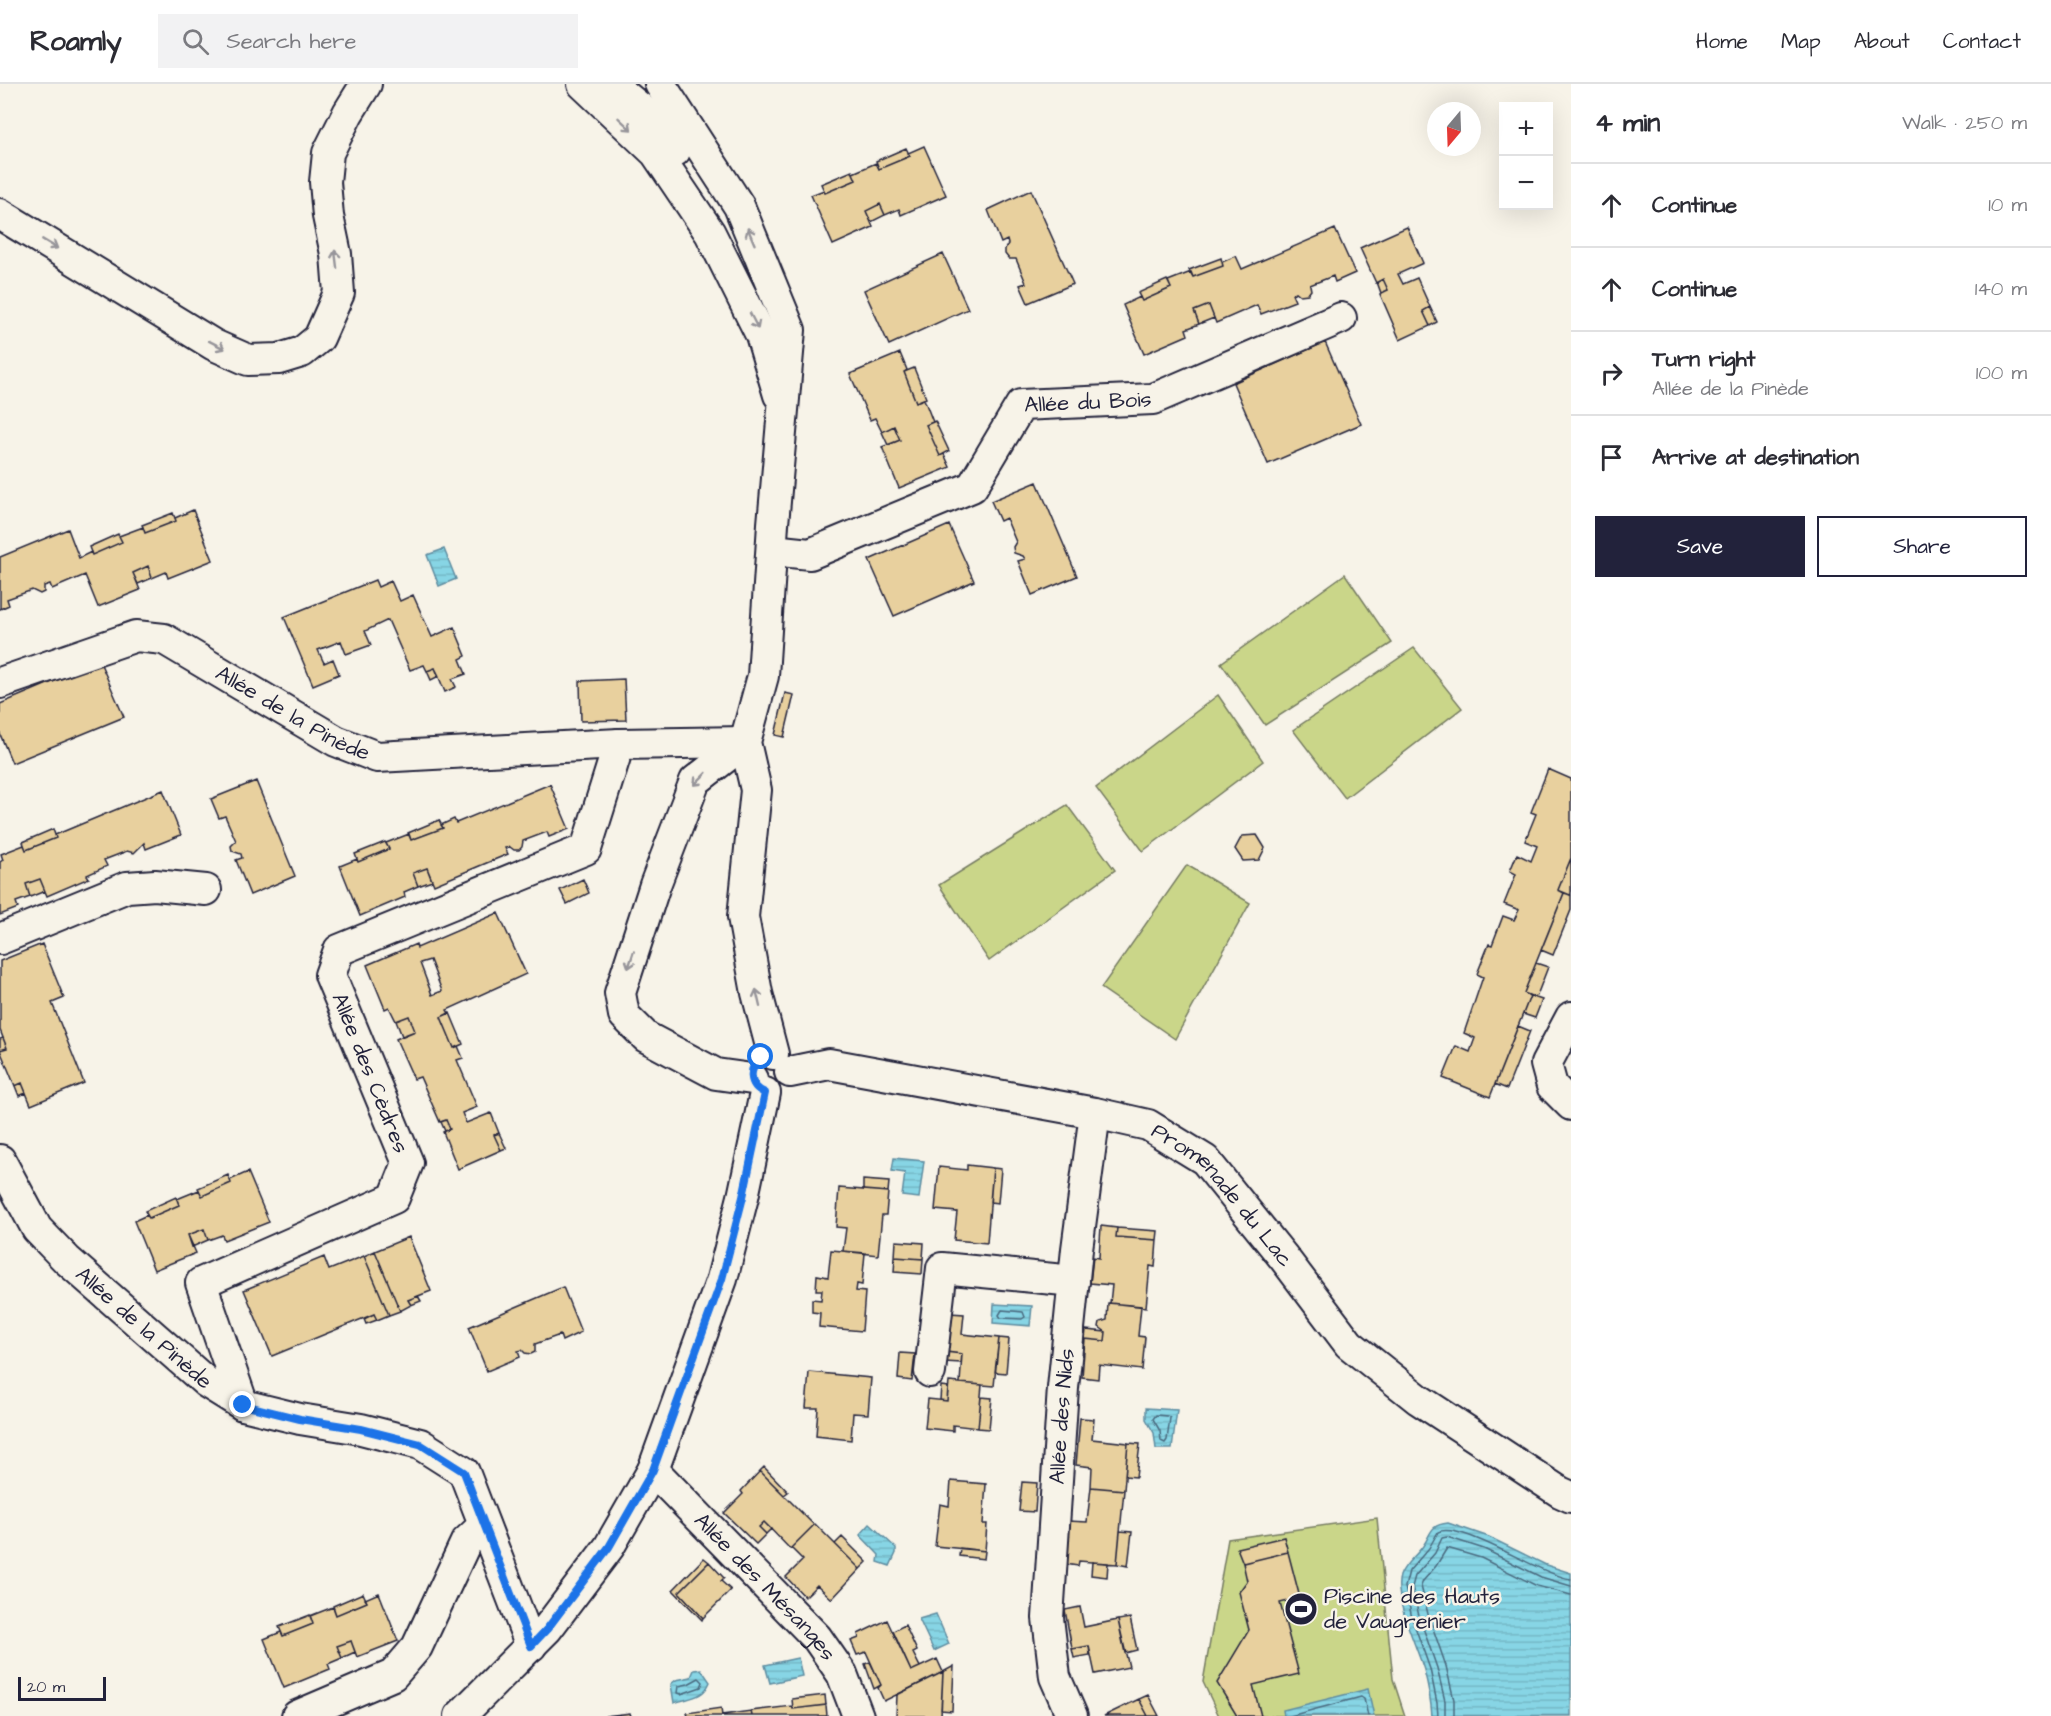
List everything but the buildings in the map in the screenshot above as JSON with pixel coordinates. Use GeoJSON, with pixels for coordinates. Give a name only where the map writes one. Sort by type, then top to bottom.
{"type":"FeatureCollection","features":[{"type":"Feature","properties":{"kind":"street"},"geometry":{"type":"LineString","coordinates":[[0,214],[214,345],[248,360],[279,359],[302,352],[319,338],[339,293],[336,254],[328,216],[326,182],[328,153],[366,84]]}},
{"type":"Feature","properties":{"kind":"street"},"geometry":{"type":"LineString","coordinates":[[583,84],[656,153],[710,233],[761,335],[784,412]]}},
{"type":"Feature","properties":{"kind":"street"},"geometry":{"type":"LineString","coordinates":[[611,84],[646,113],[721,212],[734,281]]}},
{"type":"Feature","properties":{"kind":"street"},"geometry":{"type":"LineString","coordinates":[[661,85],[739,206],[790,330],[771,550],[763,676],[746,742],[756,790],[743,917],[757,993],[782,1063],[790,1078],[784,1089],[771,1094],[758,1086],[716,1074],[646,1036],[624,1016],[620,993],[656,885],[695,781],[746,742]]}},
{"type":"Feature","properties":{"kind":"street","name":"Allée du Bois"},"geometry":{"type":"LineString","coordinates":[[771,550],[810,554],[972,487],[1021,405],[1153,399],[1341,318]]}},
{"type":"Feature","properties":{"kind":"street","name":"Allée de la Pinède"},"geometry":{"type":"LineString","coordinates":[[0,683],[136,636],[164,639],[336,741],[377,757],[619,744],[746,742]]}},
{"type":"Feature","properties":{"kind":"street","name":"Allée des Cèdres"},"geometry":{"type":"LineString","coordinates":[[243,1405],[201,1283],[394,1198],[408,1163],[330,975],[339,950],[586,849],[619,744]]}},
{"type":"Feature","properties":{"kind":"street"},"geometry":{"type":"LineString","coordinates":[[0,939],[127,887],[155,885],[206,890]]}},
{"type":"Feature","properties":{"kind":"street"},"geometry":{"type":"LineString","coordinates":[[1571,1017],[1546,1064],[1552,1086],[1571,1105]]}},
{"type":"Feature","properties":{"kind":"street","name":"Promenade du Lac"},"geometry":{"type":"LineString","coordinates":[[782,1063],[829,1064],[1095,1113],[1148,1125],[1205,1160],[1284,1257],[1349,1344],[1418,1399],[1571,1497]]}},
{"type":"Feature","properties":{"kind":"street"},"geometry":{"type":"LineString","coordinates":[[460,1716],[547,1629],[609,1547],[653,1470],[722,1279],[743,1197],[758,1086]]}},
{"type":"Feature","properties":{"kind":"street","name":"Allée des Nids"},"geometry":{"type":"LineString","coordinates":[[1072,1716],[1055,1677],[1048,1618],[1063,1389],[1095,1113]]}},
{"type":"Feature","properties":{"kind":"street","name":"Allée de la Pinède"},"geometry":{"type":"LineString","coordinates":[[0,1160],[37,1229],[67,1260],[206,1382],[243,1405],[300,1419],[361,1429],[420,1444],[464,1472],[531,1646]]}},
{"type":"Feature","properties":{"kind":"street"},"geometry":{"type":"LineString","coordinates":[[930,1372],[942,1268],[1074,1281]]}},
{"type":"Feature","properties":{"kind":"street","name":"Allée des Mésanges"},"geometry":{"type":"LineString","coordinates":[[653,1470],[817,1638],[842,1674],[858,1716]]}},
{"type":"Feature","properties":{"kind":"street"},"geometry":{"type":"LineString","coordinates":[[297,1716],[393,1675],[417,1647],[466,1542],[484,1524]]}},
{"type":"Feature","properties":{"kind":"green space"},"geometry":{"type":"Polygon","coordinates":[[[1345,574],[1392,643],[1265,725],[1221,663],[1345,574]]]}},
{"type":"Feature","properties":{"kind":"green space"},"geometry":{"type":"Polygon","coordinates":[[[1414,648],[1462,708],[1345,798],[1293,730],[1414,648]]]}},
{"type":"Feature","properties":{"kind":"green space"},"geometry":{"type":"Polygon","coordinates":[[[1218,695],[1263,761],[1143,851],[1096,788],[1218,695]]]}},
{"type":"Feature","properties":{"kind":"green space"},"geometry":{"type":"Polygon","coordinates":[[[1067,805],[1115,870],[989,961],[939,885],[1067,805]]]}},
{"type":"Feature","properties":{"kind":"green space"},"geometry":{"type":"Polygon","coordinates":[[[1187,865],[1250,903],[1175,1039],[1101,988],[1187,865]]]}},
{"type":"Feature","properties":{"kind":"green space","name":"Piscine des Hauts de Vaugrenier"},"geometry":{"type":"Polygon","coordinates":[[[1377,1518],[1393,1679],[1405,1716],[1219,1716],[1203,1682],[1228,1539],[1377,1518]]]}},
{"type":"Feature","properties":{"kind":"water"},"geometry":{"type":"Polygon","coordinates":[[[444,549],[456,579],[439,586],[427,555],[444,549]]]}},
{"type":"Feature","properties":{"kind":"water"},"geometry":{"type":"Polygon","coordinates":[[[894,1158],[924,1161],[919,1198],[902,1196],[905,1173],[892,1171],[894,1158]]]}},
{"type":"Feature","properties":{"kind":"water"},"geometry":{"type":"Polygon","coordinates":[[[994,1304],[1032,1306],[1030,1326],[993,1323],[994,1304]]]}},
{"type":"Feature","properties":{"kind":"water"},"geometry":{"type":"Polygon","coordinates":[[[1146,1408],[1177,1410],[1172,1449],[1156,1449],[1154,1433],[1146,1419],[1146,1408]]]}},
{"type":"Feature","properties":{"kind":"water"},"geometry":{"type":"Polygon","coordinates":[[[1448,1523],[1489,1537],[1546,1565],[1571,1573],[1571,1716],[1432,1716],[1421,1660],[1407,1623],[1399,1585],[1402,1572],[1423,1546],[1432,1530],[1448,1523]]]}},
{"type":"Feature","properties":{"kind":"water"},"geometry":{"type":"Polygon","coordinates":[[[870,1524],[896,1548],[890,1566],[878,1562],[879,1555],[860,1535],[870,1524]]]}},
{"type":"Feature","properties":{"kind":"water"},"geometry":{"type":"Polygon","coordinates":[[[936,1614],[949,1644],[934,1651],[919,1619],[936,1614]]]}},
{"type":"Feature","properties":{"kind":"water"},"geometry":{"type":"Polygon","coordinates":[[[798,1658],[802,1676],[770,1683],[765,1665],[798,1658]]]}},
{"type":"Feature","properties":{"kind":"water"},"geometry":{"type":"Polygon","coordinates":[[[701,1669],[710,1682],[704,1692],[674,1703],[671,1684],[676,1680],[691,1677],[694,1670],[701,1669]]]}},
{"type":"Feature","properties":{"kind":"water"},"geometry":{"type":"Polygon","coordinates":[[[1368,1689],[1374,1716],[1284,1716],[1283,1710],[1368,1689]]]}},
{"type":"Feature","properties":{"kind":"place","name":"Piscine des Hauts de Vaugrenier"},"geometry":{"type":"Point","coordinates":[1301,1609]}},
{"type":"Feature","properties":{"kind":"route"},"geometry":{"type":"LineString","coordinates":[[243,1405],[300,1419],[361,1429],[420,1444],[464,1472],[531,1646],[547,1629],[609,1547],[653,1470],[722,1279],[765,1093],[755,1086],[751,1073],[752,1067],[761,1057]]}}]}
